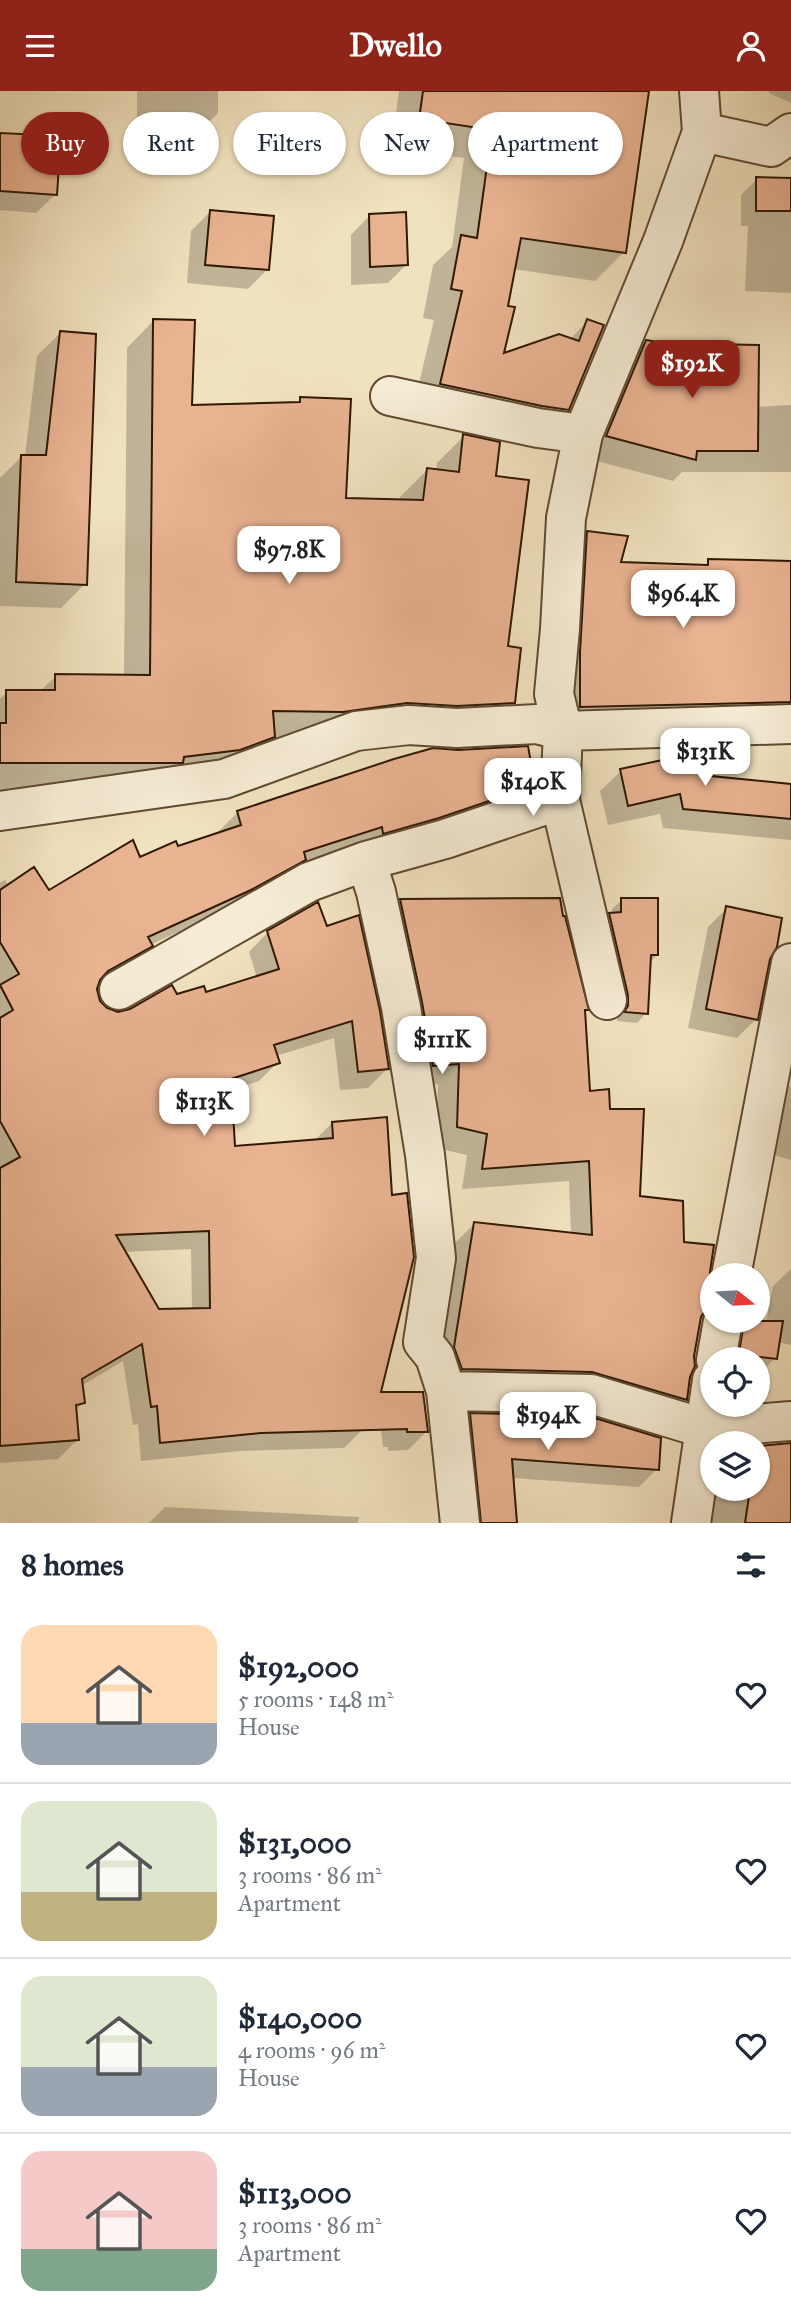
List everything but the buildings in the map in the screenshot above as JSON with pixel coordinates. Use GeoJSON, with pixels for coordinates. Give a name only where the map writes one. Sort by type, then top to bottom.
{"type":"FeatureCollection","features":[{"type":"Feature","properties":{"kind":"street"},"geometry":{"type":"LineString","coordinates":[[607,1000],[560,800],[562,731],[554,694],[566,518],[583,434],[663,241],[702,132],[699,91]]}},
{"type":"Feature","properties":{"kind":"street"},"geometry":{"type":"LineString","coordinates":[[702,132],[771,147],[791,133]]}},
{"type":"Feature","properties":{"kind":"street"},"geometry":{"type":"LineString","coordinates":[[390,396],[538,428],[583,434]]}},
{"type":"Feature","properties":{"kind":"street"},"geometry":{"type":"LineString","coordinates":[[0,811],[224,779],[356,731],[409,725],[457,728],[537,723],[562,731],[791,724]]}},
{"type":"Feature","properties":{"kind":"street"},"geometry":{"type":"LineString","coordinates":[[119,990],[309,882],[366,861],[444,839],[560,800]]}},
{"type":"Feature","properties":{"kind":"street"},"geometry":{"type":"LineString","coordinates":[[366,861],[376,892],[401,1007],[425,1155],[436,1258],[423,1342],[435,1357],[446,1391],[460,1523]]}},
{"type":"Feature","properties":{"kind":"street"},"geometry":{"type":"LineString","coordinates":[[733,1263],[791,963]]}},
{"type":"Feature","properties":{"kind":"street"},"geometry":{"type":"LineString","coordinates":[[446,1391],[591,1394],[704,1428],[791,1421]]}},
{"type":"Feature","properties":{"kind":"street"},"geometry":{"type":"LineString","coordinates":[[691,1523],[706,1417]]}}]}
